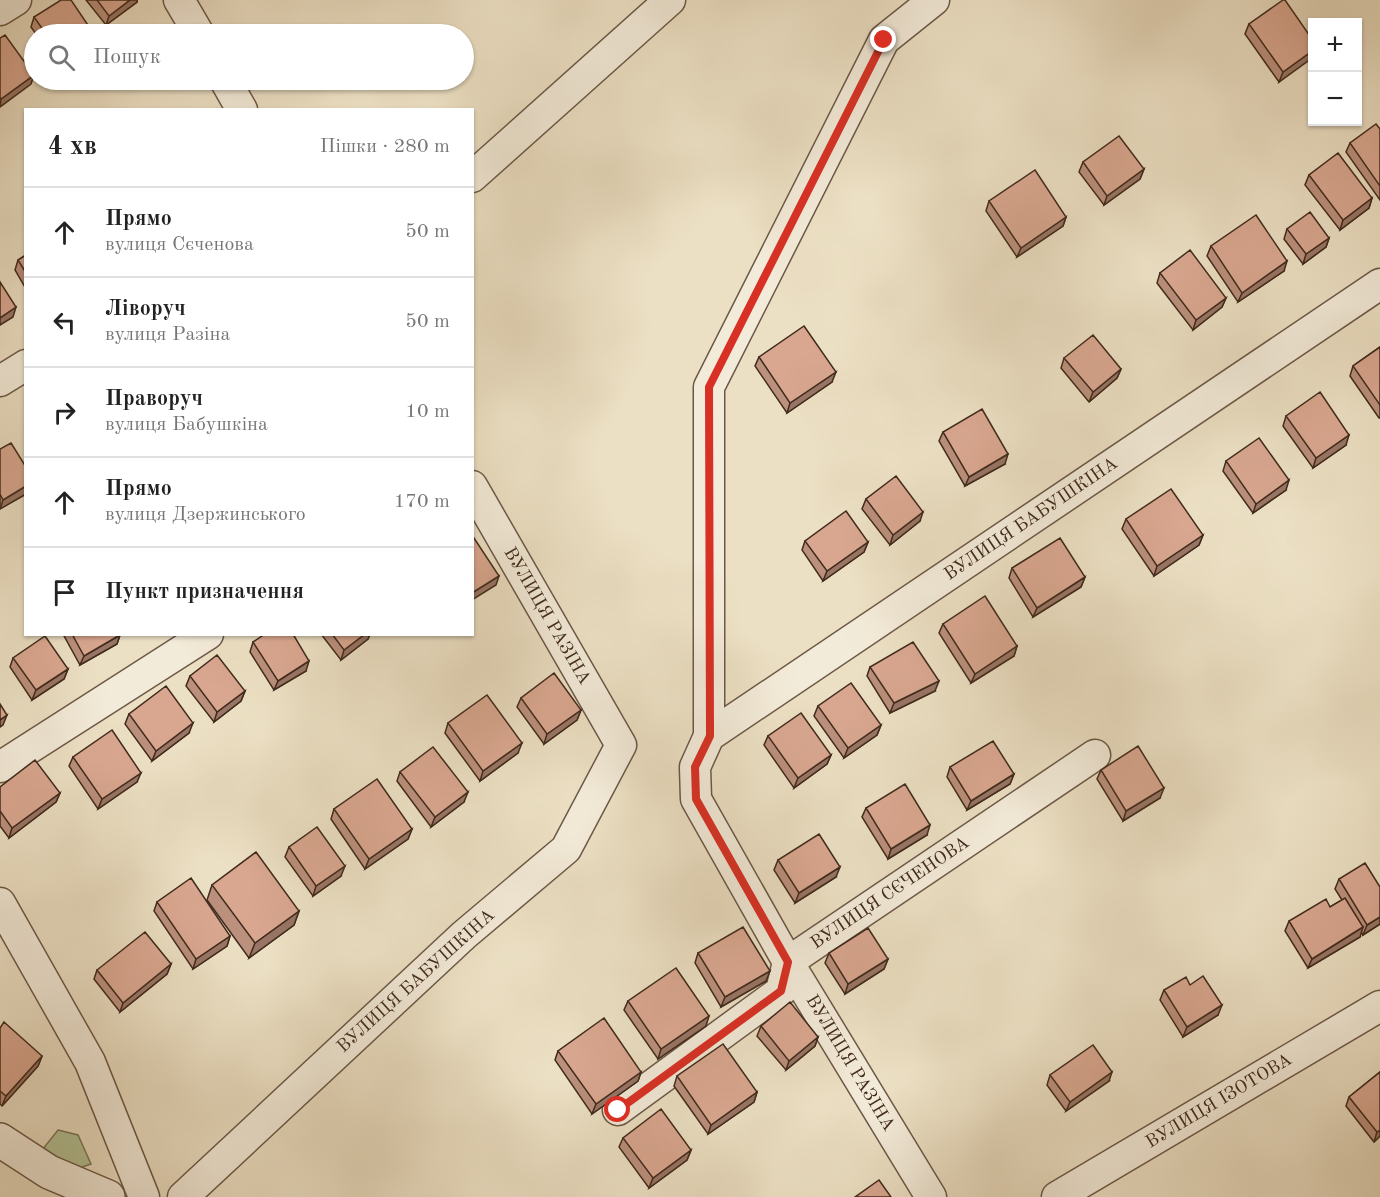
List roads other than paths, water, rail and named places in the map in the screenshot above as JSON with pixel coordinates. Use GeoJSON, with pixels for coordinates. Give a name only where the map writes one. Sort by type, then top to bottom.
{"type":"FeatureCollection","features":[{"type":"Feature","properties":{"kind":"street"},"geometry":{"type":"LineString","coordinates":[[0,10],[16,0]]}},
{"type":"Feature","properties":{"kind":"street"},"geometry":{"type":"LineString","coordinates":[[179,0],[193,24]]}},
{"type":"Feature","properties":{"kind":"street"},"geometry":{"type":"LineString","coordinates":[[474,175],[670,0]]}},
{"type":"Feature","properties":{"kind":"street"},"geometry":{"type":"LineString","coordinates":[[710,736],[709,387],[884,40],[934,0]]}},
{"type":"Feature","properties":{"kind":"street"},"geometry":{"type":"LineString","coordinates":[[231,90],[241,108]]}},
{"type":"Feature","properties":{"kind":"street","name":"ВУЛИЦЯ БАБУШКІНА"},"geometry":{"type":"LineString","coordinates":[[710,736],[1380,284]]}},
{"type":"Feature","properties":{"kind":"street"},"geometry":{"type":"LineString","coordinates":[[0,381],[24,366]]}},
{"type":"Feature","properties":{"kind":"street","name":"ВУЛИЦЯ РАЗІНА"},"geometry":{"type":"LineString","coordinates":[[474,489],[621,745]]}},
{"type":"Feature","properties":{"kind":"street"},"geometry":{"type":"LineString","coordinates":[[0,768],[205,636]]}},
{"type":"Feature","properties":{"kind":"street","name":"ВУЛИЦЯ РАЗІНА"},"geometry":{"type":"LineString","coordinates":[[710,736],[695,767],[696,799],[788,962],[931,1197]]}},
{"type":"Feature","properties":{"kind":"street","name":"ВУЛИЦЯ БАБУШКІНА"},"geometry":{"type":"LineString","coordinates":[[183,1197],[464,935],[566,849],[621,745]]}},
{"type":"Feature","properties":{"kind":"street","name":"ВУЛИЦЯ СЄЧЕНОВА"},"geometry":{"type":"LineString","coordinates":[[788,962],[1095,755]]}},
{"type":"Feature","properties":{"kind":"street"},"geometry":{"type":"LineString","coordinates":[[0,903],[90,1062],[144,1197]]}},
{"type":"Feature","properties":{"kind":"street"},"geometry":{"type":"LineString","coordinates":[[618,1110],[781,991],[788,962]]}},
{"type":"Feature","properties":{"kind":"street","name":"ВУЛИЦЯ ІЗОТОВА"},"geometry":{"type":"LineString","coordinates":[[1057,1197],[1380,1006]]}},
{"type":"Feature","properties":{"kind":"street"},"geometry":{"type":"LineString","coordinates":[[0,1140],[49,1172],[108,1197]]}}]}
